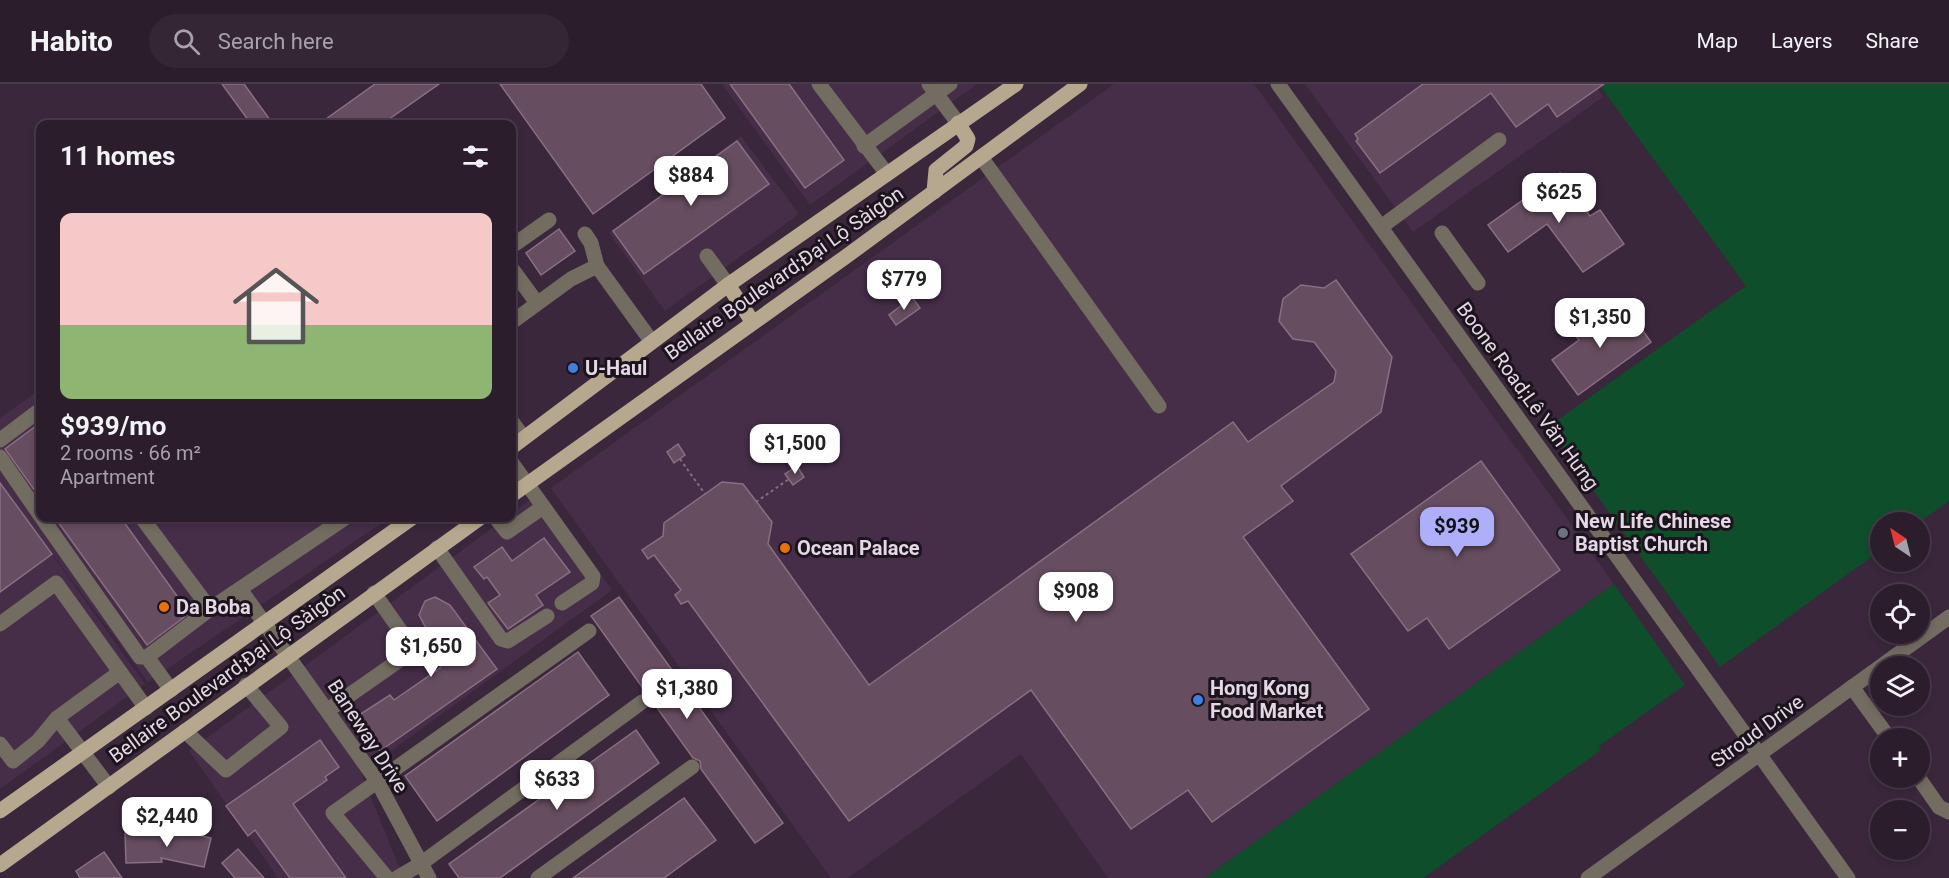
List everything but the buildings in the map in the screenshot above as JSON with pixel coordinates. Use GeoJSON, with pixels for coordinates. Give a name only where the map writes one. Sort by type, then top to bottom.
{"type":"FeatureCollection","features":[{"type":"Feature","properties":{"kind":"main road","name":"Bellaire Boulevard;Đại Lộ Sàigòn"},"geometry":{"type":"LineString","coordinates":[[517,442],[728,285],[1016,84]]}},
{"type":"Feature","properties":{"kind":"main road","name":"Bellaire Boulevard;Đại Lộ Sàigòn"},"geometry":{"type":"LineString","coordinates":[[516,492],[934,192],[1080,84]]}},
{"type":"Feature","properties":{"kind":"main road"},"geometry":{"type":"LineString","coordinates":[[934,192],[936,170],[966,146],[968,139],[958,123]]}},
{"type":"Feature","properties":{"kind":"main road"},"geometry":{"type":"LineString","coordinates":[[728,285],[752,321]]}},
{"type":"Feature","properties":{"kind":"main road","name":"Bellaire Boulevard;Đại Lộ Sàigòn"},"geometry":{"type":"LineString","coordinates":[[0,811],[264,624],[399,522]]}},
{"type":"Feature","properties":{"kind":"main road","name":"Bellaire Boulevard;Đại Lộ Sàigòn"},"geometry":{"type":"LineString","coordinates":[[0,865],[110,787],[287,655],[474,522]]}},
{"type":"Feature","properties":{"kind":"street"},"geometry":{"type":"LineString","coordinates":[[819,84],[887,174]]}},
{"type":"Feature","properties":{"kind":"street"},"geometry":{"type":"LineString","coordinates":[[864,146],[933,89],[950,84]]}},
{"type":"Feature","properties":{"kind":"street","name":"Boone Road;Lê Văn Hưng"},"geometry":{"type":"LineString","coordinates":[[1278,84],[1848,878]]}},
{"type":"Feature","properties":{"kind":"street"},"geometry":{"type":"LineString","coordinates":[[933,89],[958,123]]}},
{"type":"Feature","properties":{"kind":"street"},"geometry":{"type":"LineString","coordinates":[[1381,227],[1499,140]]}},
{"type":"Feature","properties":{"kind":"street"},"geometry":{"type":"LineString","coordinates":[[981,157],[1159,406]]}},
{"type":"Feature","properties":{"kind":"street"},"geometry":{"type":"LineString","coordinates":[[516,243],[549,220]]}},
{"type":"Feature","properties":{"kind":"street"},"geometry":{"type":"LineString","coordinates":[[1442,232],[1478,283]]}},
{"type":"Feature","properties":{"kind":"street"},"geometry":{"type":"LineString","coordinates":[[585,234],[591,243],[597,266],[652,342]]}},
{"type":"Feature","properties":{"kind":"street"},"geometry":{"type":"LineString","coordinates":[[707,256],[728,285]]}},
{"type":"Feature","properties":{"kind":"street"},"geometry":{"type":"LineString","coordinates":[[516,319],[571,279],[597,266]]}},
{"type":"Feature","properties":{"kind":"street"},"geometry":{"type":"LineString","coordinates":[[516,274],[537,303]]}},
{"type":"Feature","properties":{"kind":"street"},"geometry":{"type":"LineString","coordinates":[[0,440],[36,413]]}},
{"type":"Feature","properties":{"kind":"street"},"geometry":{"type":"LineString","coordinates":[[0,457],[36,509]]}},
{"type":"Feature","properties":{"kind":"street"},"geometry":{"type":"LineString","coordinates":[[516,469],[594,580],[562,603]]}},
{"type":"Feature","properties":{"kind":"street"},"geometry":{"type":"LineString","coordinates":[[499,522],[507,532],[543,507]]}},
{"type":"Feature","properties":{"kind":"street"},"geometry":{"type":"LineString","coordinates":[[45,522],[140,657],[147,657],[210,609],[339,522]]}},
{"type":"Feature","properties":{"kind":"street"},"geometry":{"type":"LineString","coordinates":[[145,522],[210,609]]}},
{"type":"Feature","properties":{"kind":"street"},"geometry":{"type":"LineString","coordinates":[[436,548],[501,639],[508,641],[517,637],[547,616]]}},
{"type":"Feature","properties":{"kind":"street"},"geometry":{"type":"LineString","coordinates":[[0,624],[56,583],[146,708]]}},
{"type":"Feature","properties":{"kind":"street","name":"Baneway Drive"},"geometry":{"type":"LineString","coordinates":[[240,589],[328,710],[376,781],[419,865],[429,878]]}},
{"type":"Feature","properties":{"kind":"street"},"geometry":{"type":"LineString","coordinates":[[328,710],[414,650],[374,593]]}},
{"type":"Feature","properties":{"kind":"street","name":"Stroud Drive"},"geometry":{"type":"LineString","coordinates":[[1588,878],[1949,617]]}},
{"type":"Feature","properties":{"kind":"street"},"geometry":{"type":"LineString","coordinates":[[387,878],[333,813],[589,630]]}},
{"type":"Feature","properties":{"kind":"street"},"geometry":{"type":"LineString","coordinates":[[147,657],[171,690]]}},
{"type":"Feature","properties":{"kind":"street"},"geometry":{"type":"LineString","coordinates":[[0,744],[13,761],[34,744],[57,718],[120,672]]}},
{"type":"Feature","properties":{"kind":"street"},"geometry":{"type":"LineString","coordinates":[[185,730],[226,770],[281,728],[246,685]]}},
{"type":"Feature","properties":{"kind":"street"},"geometry":{"type":"LineString","coordinates":[[1852,687],[1882,728]]}},
{"type":"Feature","properties":{"kind":"street"},"geometry":{"type":"LineString","coordinates":[[397,878],[419,865],[642,702]]}},
{"type":"Feature","properties":{"kind":"street"},"geometry":{"type":"LineString","coordinates":[[57,718],[110,787]]}},
{"type":"Feature","properties":{"kind":"street"},"geometry":{"type":"LineString","coordinates":[[538,878],[692,767]]}},
{"type":"Feature","properties":{"kind":"street"},"geometry":{"type":"LineString","coordinates":[[1926,788],[1939,807],[1949,812]]}},
{"type":"Feature","properties":{"kind":"path"},"geometry":{"type":"LineString","coordinates":[[680,459],[705,494]]}},
{"type":"Feature","properties":{"kind":"path"},"geometry":{"type":"LineString","coordinates":[[756,502],[789,479]]}},
{"type":"Feature","properties":{"kind":"shaded area"},"geometry":{"type":"Polygon","coordinates":[[[722,84],[977,84],[810,205],[722,84]]]}},
{"type":"Feature","properties":{"kind":"shaded area"},"geometry":{"type":"Polygon","coordinates":[[[1114,84],[1254,84],[1614,584],[1205,878],[1108,878],[1021,754],[848,878],[831,878],[551,488],[1114,84]]]}},
{"type":"Feature","properties":{"kind":"shaded area"},"geometry":{"type":"Polygon","coordinates":[[[1305,84],[1594,84],[1603,97],[1413,232],[1305,84]]]}},
{"type":"Feature","properties":{"kind":"shaded area"},"geometry":{"type":"Polygon","coordinates":[[[741,136],[799,214],[665,311],[609,233],[741,136]]]}},
{"type":"Feature","properties":{"kind":"shaded area"},"geometry":{"type":"Polygon","coordinates":[[[36,393],[36,522],[383,522],[148,682],[28,521],[145,684],[0,789],[0,418],[36,393]]]}},
{"type":"Feature","properties":{"kind":"shaded area"},"geometry":{"type":"Polygon","coordinates":[[[542,491],[612,590],[361,773],[398,864],[409,878],[278,878],[189,751],[501,522],[516,522],[516,510],[542,491]]]}},
{"type":"Feature","properties":{"kind":"green space"},"geometry":{"type":"Polygon","coordinates":[[[1599,84],[1949,84],[1949,501],[1930,515],[1930,512],[1870,512],[1870,558],[1720,667],[1548,427],[1746,286],[1599,84]]]}},
{"type":"Feature","properties":{"kind":"green space"},"geometry":{"type":"Polygon","coordinates":[[[1614,584],[1685,685],[1599,746],[1601,750],[1423,878],[1205,878],[1614,584]]]}},
{"type":"Feature","properties":{"kind":"place","name":"U-Haul"},"geometry":{"type":"Point","coordinates":[573,368]}},
{"type":"Feature","properties":{"kind":"place","name":"New Life Chinese Baptist Church"},"geometry":{"type":"Point","coordinates":[1563,533]}},
{"type":"Feature","properties":{"kind":"place","name":"Ocean Palace"},"geometry":{"type":"Point","coordinates":[785,548]}},
{"type":"Feature","properties":{"kind":"place","name":"Da Boba"},"geometry":{"type":"Point","coordinates":[164,607]}},
{"type":"Feature","properties":{"kind":"place","name":"Hong Kong Food Market"},"geometry":{"type":"Point","coordinates":[1198,700]}}]}
